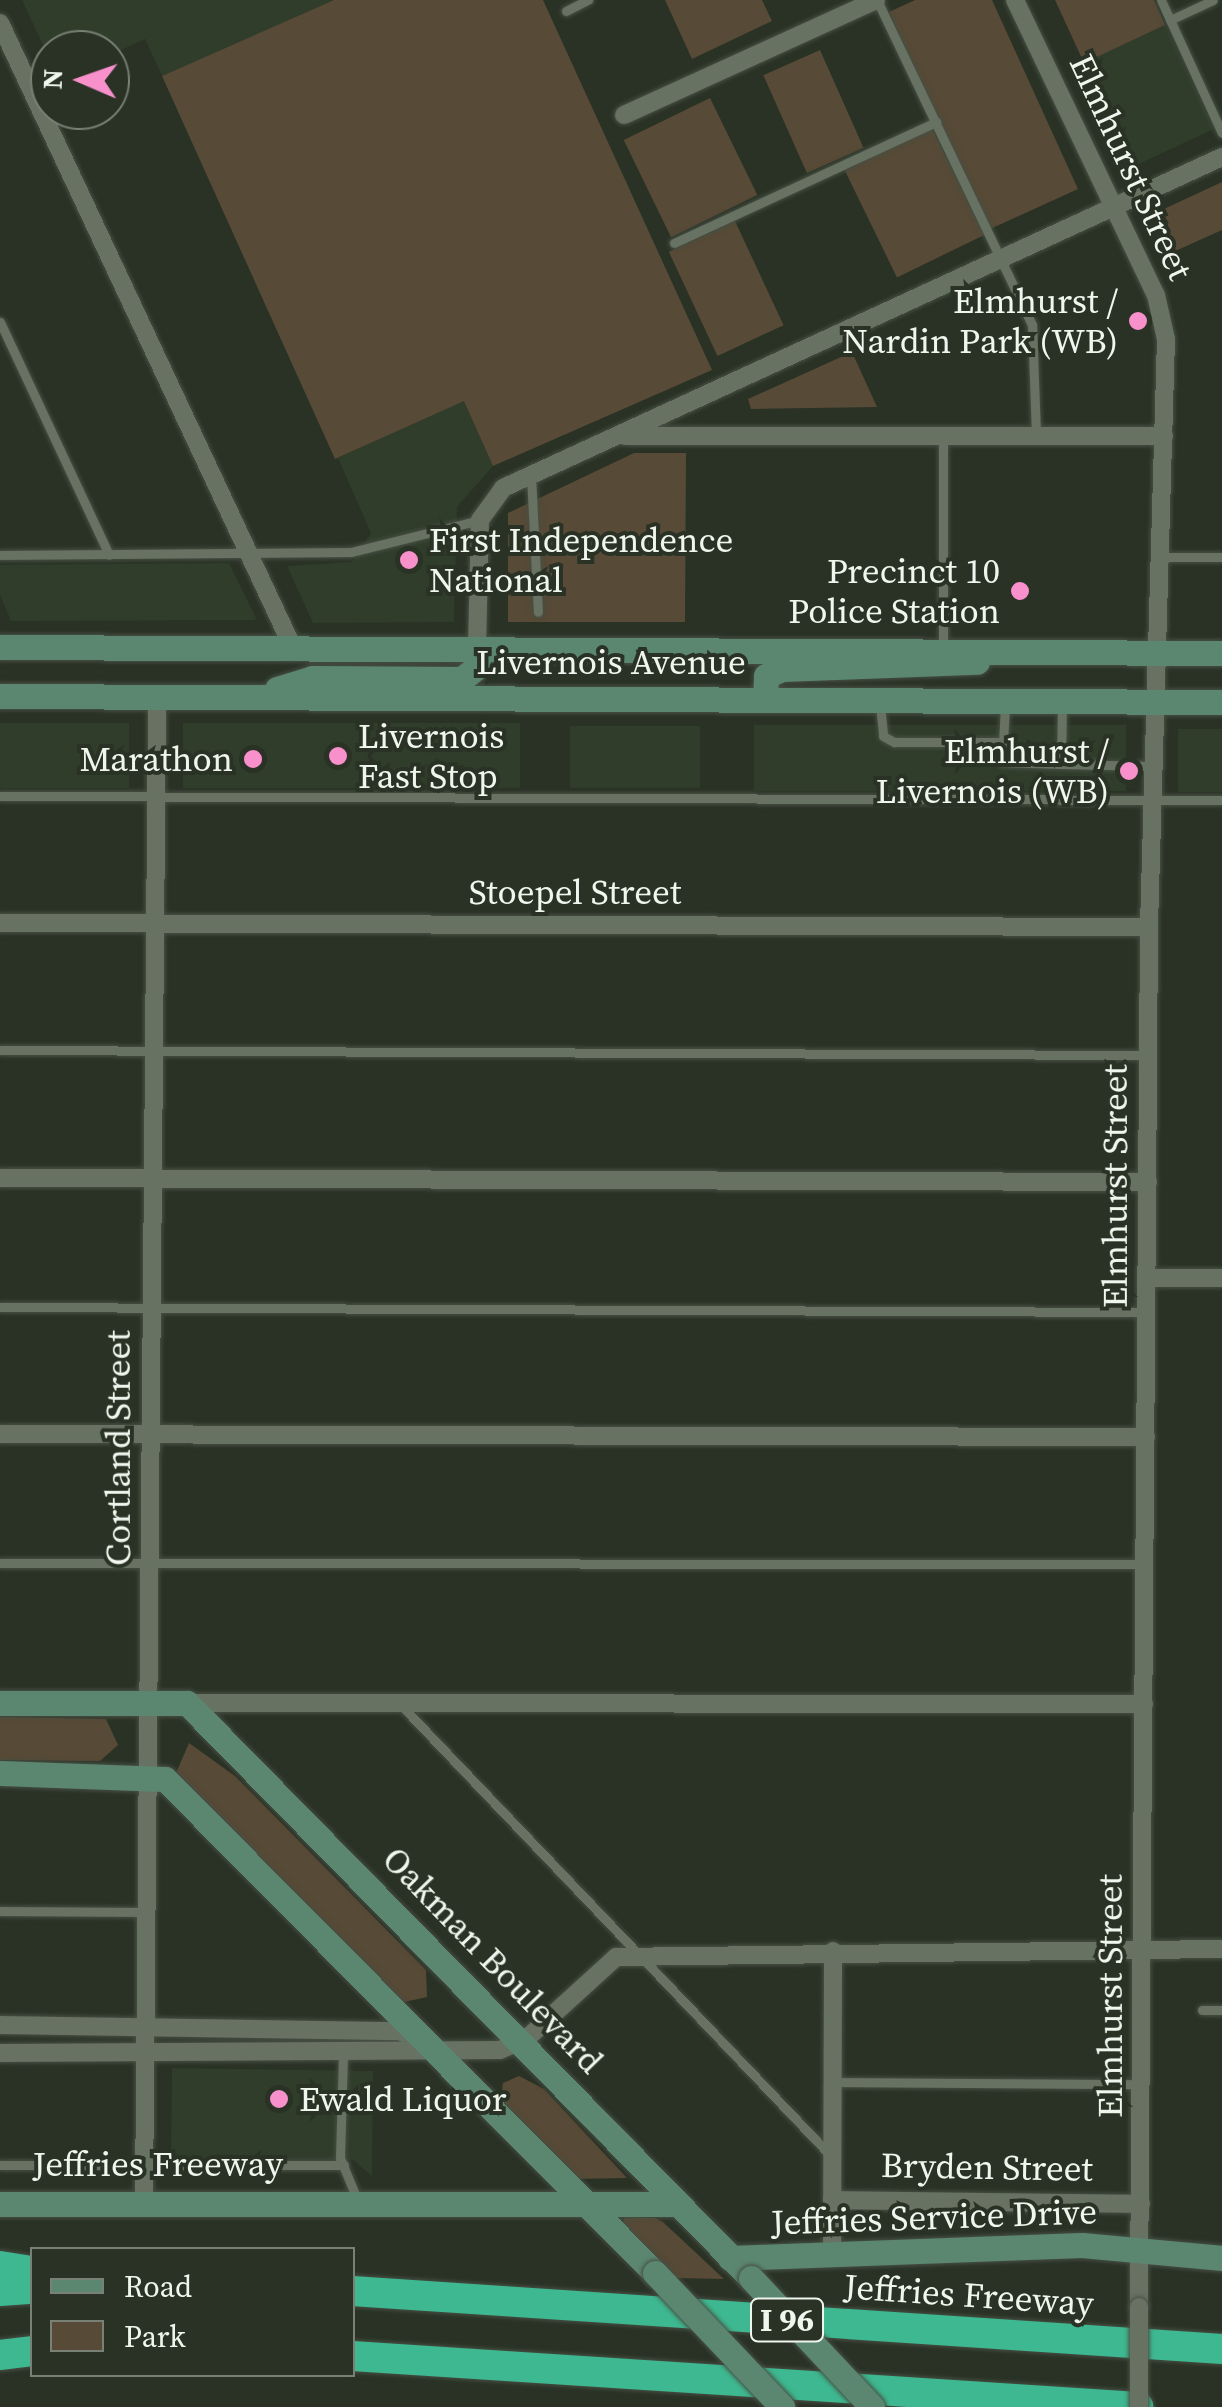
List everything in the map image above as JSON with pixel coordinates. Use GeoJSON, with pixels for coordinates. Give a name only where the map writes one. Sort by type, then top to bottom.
{"type":"FeatureCollection","features":[{"type":"Feature","properties":{"kind":"highway"},"geometry":{"type":"LineString","coordinates":[[0,2266],[30,2271]]}},
{"type":"Feature","properties":{"kind":"highway"},"geometry":{"type":"LineString","coordinates":[[0,2291],[30,2289]]}},
{"type":"Feature","properties":{"kind":"highway","name":"Jeffries Freeway"},"geometry":{"type":"LineString","coordinates":[[355,2291],[1222,2350]]}},
{"type":"Feature","properties":{"kind":"highway"},"geometry":{"type":"LineString","coordinates":[[0,2355],[30,2351]]}},
{"type":"Feature","properties":{"kind":"highway","name":"I 96"},"geometry":{"type":"LineString","coordinates":[[355,2356],[1138,2407]]}},
{"type":"Feature","properties":{"kind":"street"},"geometry":{"type":"LineString","coordinates":[[624,115],[876,0]]}},
{"type":"Feature","properties":{"kind":"street","name":"Elmhurst Street"},"geometry":{"type":"LineString","coordinates":[[1016,0],[1164,315],[1162,557],[1153,702],[1149,926],[1138,2407]]}},
{"type":"Feature","properties":{"kind":"street"},"geometry":{"type":"LineString","coordinates":[[0,22],[293,648]]}},
{"type":"Feature","properties":{"kind":"street"},"geometry":{"type":"LineString","coordinates":[[252,697],[312,678],[462,678],[478,666],[480,520],[494,495],[1222,157]]}},
{"type":"Feature","properties":{"kind":"street"},"geometry":{"type":"LineString","coordinates":[[617,436],[1164,436]]}},
{"type":"Feature","properties":{"kind":"street","name":"Livernois Avenue"},"geometry":{"type":"LineString","coordinates":[[0,647],[477,649],[943,661],[1025,652],[1222,653]]}},
{"type":"Feature","properties":{"kind":"street"},"geometry":{"type":"LineString","coordinates":[[765,698],[766,676],[782,669],[943,661]]}},
{"type":"Feature","properties":{"kind":"street","name":"Livernois Avenue"},"geometry":{"type":"LineString","coordinates":[[0,696],[1222,702]]}},
{"type":"Feature","properties":{"kind":"street","name":"Cortland Street"},"geometry":{"type":"LineString","coordinates":[[144,2199],[156,697]]}},
{"type":"Feature","properties":{"kind":"street","name":"Stoepel Street"},"geometry":{"type":"LineString","coordinates":[[0,924],[1149,926]]}},
{"type":"Feature","properties":{"kind":"street"},"geometry":{"type":"LineString","coordinates":[[0,1178],[1148,1182]]}},
{"type":"Feature","properties":{"kind":"street"},"geometry":{"type":"LineString","coordinates":[[1147,1278],[1222,1278]]}},
{"type":"Feature","properties":{"kind":"street"},"geometry":{"type":"LineString","coordinates":[[0,1434],[1146,1438]]}},
{"type":"Feature","properties":{"kind":"street"},"geometry":{"type":"LineString","coordinates":[[0,1703],[1144,1704]]}},
{"type":"Feature","properties":{"kind":"street","name":"Oakman Boulevard"},"geometry":{"type":"LineString","coordinates":[[188,1703],[526,2040],[676,2204],[872,2407]]}},
{"type":"Feature","properties":{"kind":"street"},"geometry":{"type":"LineString","coordinates":[[0,1773],[147,1774],[179,1790],[440,2050],[582,2204],[655,2272],[782,2407]]}},
{"type":"Feature","properties":{"kind":"street"},"geometry":{"type":"LineString","coordinates":[[0,2052],[343,2056],[500,2050],[526,2040],[578,1983],[634,1956],[1222,1949]]}},
{"type":"Feature","properties":{"kind":"street"},"geometry":{"type":"LineString","coordinates":[[832,1951],[832,2255]]}},
{"type":"Feature","properties":{"kind":"street"},"geometry":{"type":"LineString","coordinates":[[0,2025],[400,2031],[440,2050]]}},
{"type":"Feature","properties":{"kind":"street","name":"Jeffries Freeway"},"geometry":{"type":"LineString","coordinates":[[0,2204],[144,2199],[676,2204]]}},
{"type":"Feature","properties":{"kind":"street","name":"Bryden Street"},"geometry":{"type":"LineString","coordinates":[[832,2200],[1141,2204]]}},
{"type":"Feature","properties":{"kind":"street"},"geometry":{"type":"LineString","coordinates":[[1142,2248],[1222,2258]]}},
{"type":"Feature","properties":{"kind":"street","name":"Jeffries Service Drive"},"geometry":{"type":"LineString","coordinates":[[730,2258],[1142,2248]]}},
{"type":"Feature","properties":{"kind":"lane"},"geometry":{"type":"LineString","coordinates":[[566,11],[588,0]]}},
{"type":"Feature","properties":{"kind":"lane"},"geometry":{"type":"LineString","coordinates":[[876,0],[1037,342],[1036,436]]}},
{"type":"Feature","properties":{"kind":"lane"},"geometry":{"type":"LineString","coordinates":[[1160,0],[1222,133]]}},
{"type":"Feature","properties":{"kind":"lane"},"geometry":{"type":"LineString","coordinates":[[1170,20],[1212,0]]}},
{"type":"Feature","properties":{"kind":"lane"},"geometry":{"type":"LineString","coordinates":[[674,243],[936,122]]}},
{"type":"Feature","properties":{"kind":"lane"},"geometry":{"type":"LineString","coordinates":[[0,322],[109,556]]}},
{"type":"Feature","properties":{"kind":"lane"},"geometry":{"type":"LineString","coordinates":[[943,436],[943,661]]}},
{"type":"Feature","properties":{"kind":"lane"},"geometry":{"type":"LineString","coordinates":[[530,475],[538,612]]}},
{"type":"Feature","properties":{"kind":"lane"},"geometry":{"type":"LineString","coordinates":[[0,556],[351,552],[480,520]]}},
{"type":"Feature","properties":{"kind":"lane"},"geometry":{"type":"LineString","coordinates":[[1162,557],[1222,557]]}},
{"type":"Feature","properties":{"kind":"lane"},"geometry":{"type":"LineString","coordinates":[[880,698],[883,736],[894,742],[1003,742]]}},
{"type":"Feature","properties":{"kind":"lane"},"geometry":{"type":"LineString","coordinates":[[1005,700],[1002,762],[1014,768],[1061,764],[1152,766]]}},
{"type":"Feature","properties":{"kind":"lane"},"geometry":{"type":"LineString","coordinates":[[1061,764],[1062,700]]}},
{"type":"Feature","properties":{"kind":"lane"},"geometry":{"type":"LineString","coordinates":[[0,796],[1222,800]]}},
{"type":"Feature","properties":{"kind":"lane"},"geometry":{"type":"LineString","coordinates":[[0,1050],[1148,1054]]}},
{"type":"Feature","properties":{"kind":"lane"},"geometry":{"type":"LineString","coordinates":[[0,1307],[1147,1312]]}},
{"type":"Feature","properties":{"kind":"lane"},"geometry":{"type":"LineString","coordinates":[[0,1563],[1145,1564]]}},
{"type":"Feature","properties":{"kind":"lane"},"geometry":{"type":"LineString","coordinates":[[398,1702],[634,1956],[832,2157]]}},
{"type":"Feature","properties":{"kind":"lane"},"geometry":{"type":"LineString","coordinates":[[0,1911],[146,1912]]}},
{"type":"Feature","properties":{"kind":"lane"},"geometry":{"type":"LineString","coordinates":[[1202,2010],[1222,2010]]}},
{"type":"Feature","properties":{"kind":"lane"},"geometry":{"type":"LineString","coordinates":[[343,2056],[344,2165],[358,2202]]}},
{"type":"Feature","properties":{"kind":"lane"},"geometry":{"type":"LineString","coordinates":[[832,2082],[1142,2084]]}},
{"type":"Feature","properties":{"kind":"lane"},"geometry":{"type":"LineString","coordinates":[[0,2165],[344,2165]]}},
{"type":"Feature","properties":{"kind":"shaded area"},"geometry":{"type":"Polygon","coordinates":[[[22,0],[334,0],[162,76],[145,39],[130,46],[130,30],[36,30],[22,0]]]}},
{"type":"Feature","properties":{"kind":"shaded area"},"geometry":{"type":"Polygon","coordinates":[[[1165,25],[1214,129],[1133,167],[1084,63],[1165,25]]]}},
{"type":"Feature","properties":{"kind":"shaded area"},"geometry":{"type":"Polygon","coordinates":[[[464,400],[493,466],[457,507],[454,622],[313,623],[287,566],[352,562],[371,533],[338,458],[464,400]]]}},
{"type":"Feature","properties":{"kind":"shaded area"},"geometry":{"type":"Polygon","coordinates":[[[229,563],[257,620],[11,621],[0,595],[0,565],[229,563]]]}},
{"type":"Feature","properties":{"kind":"shaded area"},"geometry":{"type":"Polygon","coordinates":[[[0,723],[129,723],[129,788],[0,788],[0,723]]]}},
{"type":"Feature","properties":{"kind":"shaded area"},"geometry":{"type":"Polygon","coordinates":[[[183,723],[520,723],[520,788],[183,788],[183,723]]]}},
{"type":"Feature","properties":{"kind":"shaded area"},"geometry":{"type":"Polygon","coordinates":[[[754,725],[1126,725],[1126,791],[754,791],[754,725]]]}},
{"type":"Feature","properties":{"kind":"shaded area"},"geometry":{"type":"Polygon","coordinates":[[[570,726],[700,726],[700,788],[570,788],[570,726]]]}},
{"type":"Feature","properties":{"kind":"shaded area"},"geometry":{"type":"Polygon","coordinates":[[[1178,729],[1222,729],[1222,792],[1178,792],[1178,729]]]}},
{"type":"Feature","properties":{"kind":"shaded area"},"geometry":{"type":"Polygon","coordinates":[[[172,2068],[373,2071],[372,2176],[353,2160],[171,2157],[172,2068]]]}},
{"type":"Feature","properties":{"kind":"green space"},"geometry":{"type":"Polygon","coordinates":[[[334,0],[543,0],[712,370],[493,466],[464,401],[335,459],[162,76],[334,0]]]}},
{"type":"Feature","properties":{"kind":"green space"},"geometry":{"type":"Polygon","coordinates":[[[665,0],[762,0],[772,21],[692,59],[665,0]]]}},
{"type":"Feature","properties":{"kind":"green space"},"geometry":{"type":"Polygon","coordinates":[[[915,0],[992,0],[1078,189],[988,230],[889,12],[915,0]]]}},
{"type":"Feature","properties":{"kind":"green space"},"geometry":{"type":"Polygon","coordinates":[[[1055,0],[1154,0],[1165,25],[1084,63],[1055,0]]]}},
{"type":"Feature","properties":{"kind":"green space"},"geometry":{"type":"Polygon","coordinates":[[[820,50],[864,148],[807,173],[763,75],[820,50]]]}},
{"type":"Feature","properties":{"kind":"green space"},"geometry":{"type":"Polygon","coordinates":[[[710,98],[757,195],[671,237],[624,140],[710,98]]]}},
{"type":"Feature","properties":{"kind":"green space"},"geometry":{"type":"Polygon","coordinates":[[[932,128],[984,235],[897,277],[845,171],[932,128]]]}},
{"type":"Feature","properties":{"kind":"green space"},"geometry":{"type":"Polygon","coordinates":[[[1222,182],[1222,230],[1171,253],[1153,214],[1222,182]]]}},
{"type":"Feature","properties":{"kind":"green space"},"geometry":{"type":"Polygon","coordinates":[[[735,221],[784,325],[717,356],[669,252],[735,221]]]}},
{"type":"Feature","properties":{"kind":"green space"},"geometry":{"type":"Polygon","coordinates":[[[852,352],[877,407],[751,409],[748,399],[852,352]]]}},
{"type":"Feature","properties":{"kind":"green space"},"geometry":{"type":"Polygon","coordinates":[[[634,453],[686,453],[685,622],[508,622],[508,513],[634,453]]]}},
{"type":"Feature","properties":{"kind":"green space"},"geometry":{"type":"Polygon","coordinates":[[[0,1717],[106,1719],[118,1745],[100,1761],[0,1760],[0,1717]]]}},
{"type":"Feature","properties":{"kind":"green space"},"geometry":{"type":"Polygon","coordinates":[[[189,1743],[235,1776],[426,1970],[427,1997],[400,2003],[176,1773],[189,1743]]]}},
{"type":"Feature","properties":{"kind":"green space"},"geometry":{"type":"Polygon","coordinates":[[[519,2076],[544,2089],[627,2178],[574,2179],[500,2104],[503,2083],[519,2076]]]}},
{"type":"Feature","properties":{"kind":"green space"},"geometry":{"type":"Polygon","coordinates":[[[625,2217],[655,2218],[724,2279],[676,2278],[622,2225],[625,2217]]]}},
{"type":"Feature","properties":{"kind":"place","name":"Elmhurst / Nardin Park (WB)"},"geometry":{"type":"Point","coordinates":[1138,321]}},
{"type":"Feature","properties":{"kind":"place","name":"First Independence National"},"geometry":{"type":"Point","coordinates":[409,560]}},
{"type":"Feature","properties":{"kind":"place","name":"Precinct 10 Police Station"},"geometry":{"type":"Point","coordinates":[1020,591]}},
{"type":"Feature","properties":{"kind":"place","name":"Livernois Fast Stop"},"geometry":{"type":"Point","coordinates":[338,756]}},
{"type":"Feature","properties":{"kind":"place","name":"Marathon"},"geometry":{"type":"Point","coordinates":[253,759]}},
{"type":"Feature","properties":{"kind":"place","name":"Elmhurst / Livernois (WB)"},"geometry":{"type":"Point","coordinates":[1129,771]}},
{"type":"Feature","properties":{"kind":"place","name":"Ewald Liquor"},"geometry":{"type":"Point","coordinates":[279,2099]}}]}
